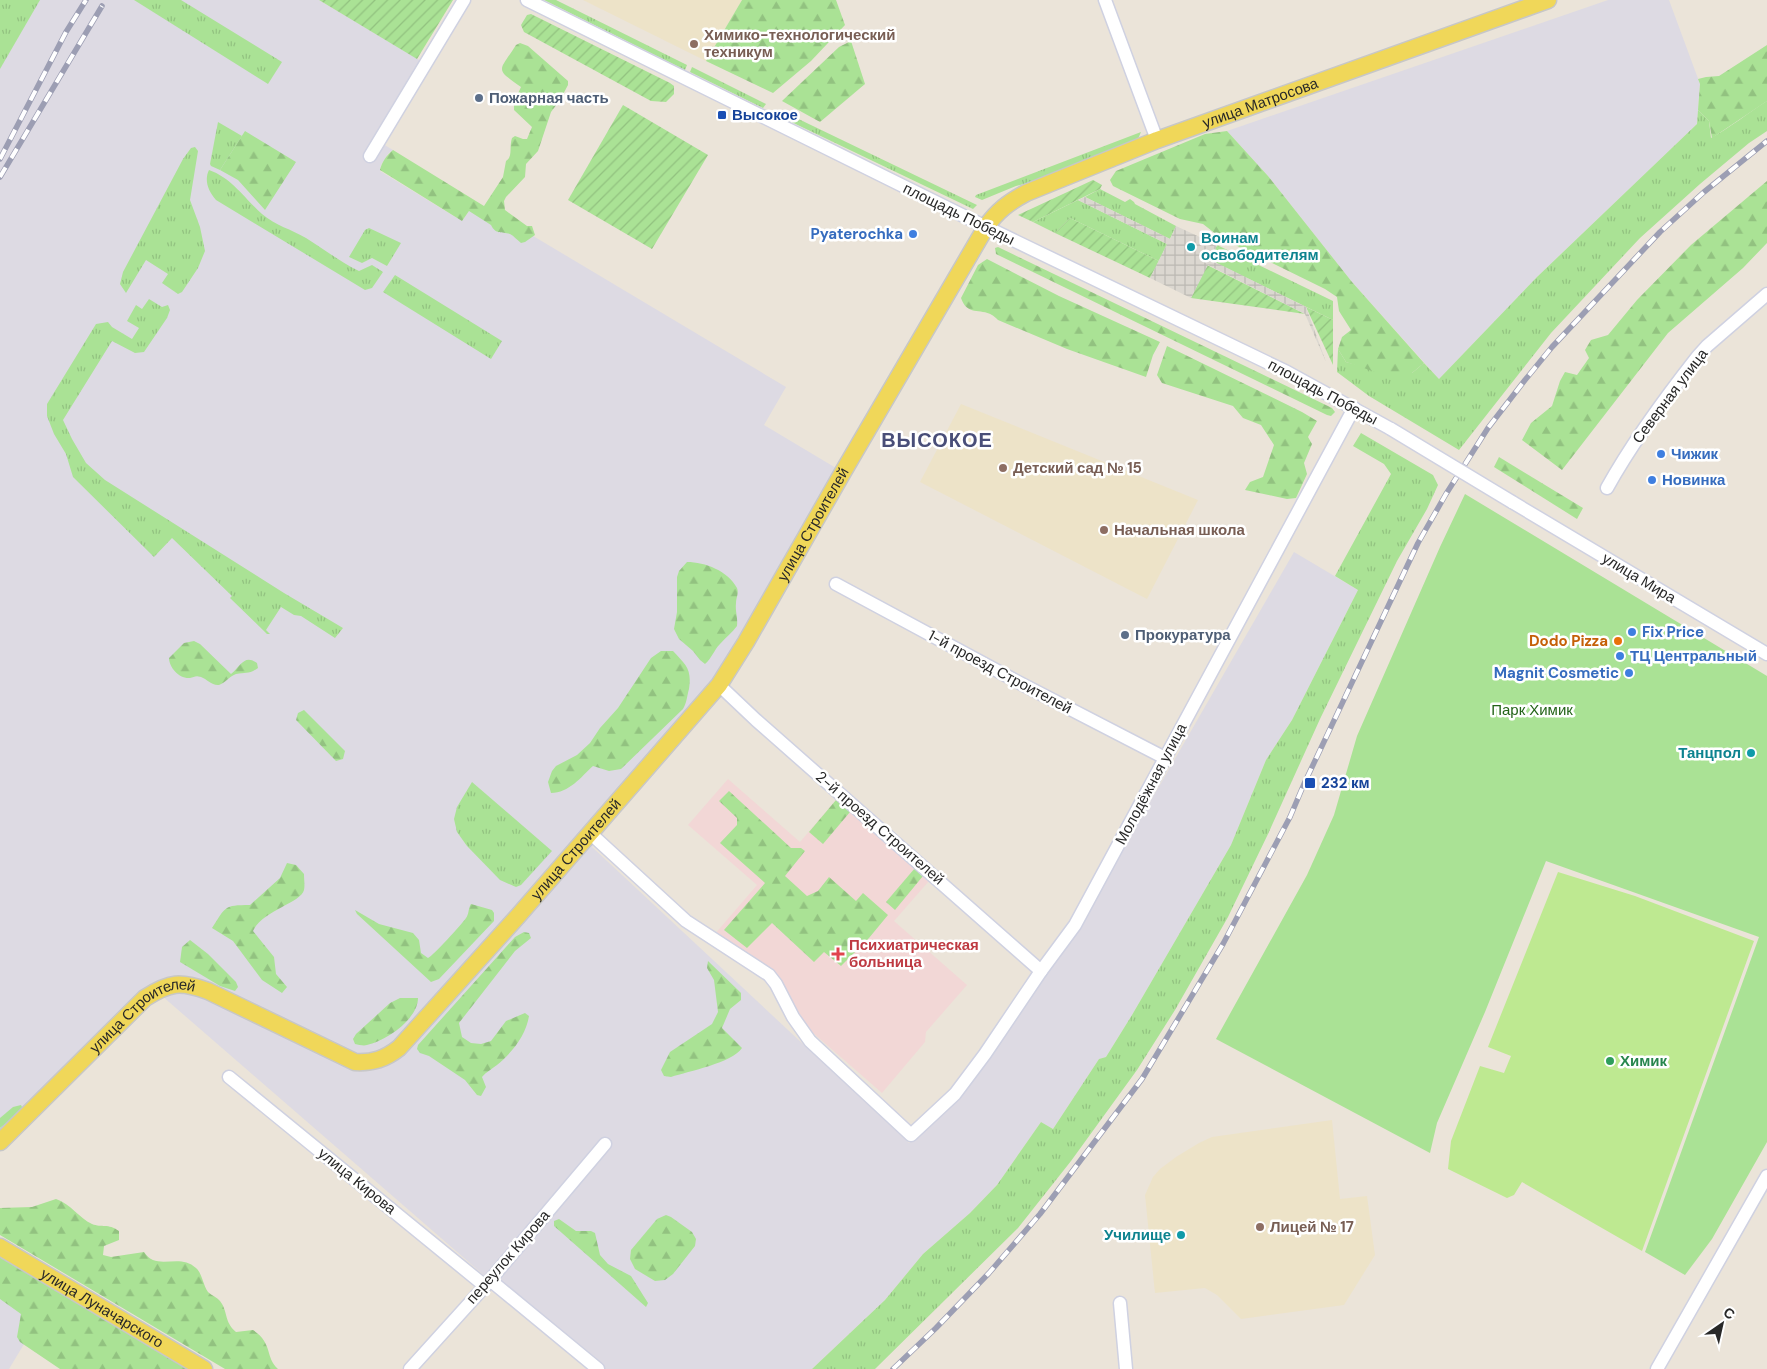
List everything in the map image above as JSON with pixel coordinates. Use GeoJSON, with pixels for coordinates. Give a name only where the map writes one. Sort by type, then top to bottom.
{"type":"FeatureCollection","features":[{"type":"Feature","properties":{"kind":"main road","name":"улица Матросова"},"geometry":{"type":"LineString","coordinates":[[986,227],[997,212],[1008,202],[1157,140],[1548,0]]}},
{"type":"Feature","properties":{"kind":"main road","name":"улица Строителей"},"geometry":{"type":"LineString","coordinates":[[0,1142],[145,998],[167,986],[183,984],[208,991],[355,1062],[376,1061],[388,1056],[411,1036],[719,685],[746,642],[842,472],[986,227]]}},
{"type":"Feature","properties":{"kind":"main road","name":"улица Луначарского"},"geometry":{"type":"LineString","coordinates":[[0,1246],[204,1369]]}},
{"type":"Feature","properties":{"kind":"street"},"geometry":{"type":"LineString","coordinates":[[370,156],[464,0]]}},
{"type":"Feature","properties":{"kind":"street","name":"площадь Победы"},"geometry":{"type":"LineString","coordinates":[[527,0],[986,227],[1287,372],[1391,428],[1512,502]]}},
{"type":"Feature","properties":{"kind":"street"},"geometry":{"type":"LineString","coordinates":[[1104,0],[1157,140]]}},
{"type":"Feature","properties":{"kind":"street","name":"Северная улица"},"geometry":{"type":"LineString","coordinates":[[1607,488],[1619,466],[1643,431],[1698,356],[1767,294]]}},
{"type":"Feature","properties":{"kind":"street","name":"Молодёжная улица"},"geometry":{"type":"LineString","coordinates":[[590,833],[686,921],[769,975],[776,984],[793,1017],[810,1041],[912,1135],[955,1094],[985,1054],[1041,971],[1075,926],[1354,408]]}},
{"type":"Feature","properties":{"kind":"street","name":"улица Мира"},"geometry":{"type":"LineString","coordinates":[[1512,502],[1767,654]]}},
{"type":"Feature","properties":{"kind":"street","name":"1-й проезд Строителей"},"geometry":{"type":"LineString","coordinates":[[836,584],[1018,682],[1165,758]]}},
{"type":"Feature","properties":{"kind":"street","name":"2-й проезд Строителей"},"geometry":{"type":"LineString","coordinates":[[719,685],[756,720],[1041,971]]}},
{"type":"Feature","properties":{"kind":"street","name":"улица Кирова"},"geometry":{"type":"LineString","coordinates":[[229,1077],[598,1369]]}},
{"type":"Feature","properties":{"kind":"street","name":"переулок Кирова"},"geometry":{"type":"LineString","coordinates":[[410,1369],[487,1283],[605,1144]]}},
{"type":"Feature","properties":{"kind":"street"},"geometry":{"type":"LineString","coordinates":[[1657,1369],[1767,1176]]}},
{"type":"Feature","properties":{"kind":"street"},"geometry":{"type":"LineString","coordinates":[[1120,1303],[1126,1369]]}},
{"type":"Feature","properties":{"kind":"shaded area"},"geometry":{"type":"Polygon","coordinates":[[[0,0],[319,0],[431,67],[383,144],[393,150],[381,165],[380,171],[462,221],[469,211],[483,206],[786,387],[764,425],[846,474],[755,644],[592,847],[909,1143],[960,1099],[1115,863],[1294,552],[1358,590],[1292,720],[1266,760],[1231,845],[1106,1057],[1099,1059],[1053,1129],[1041,1122],[997,1185],[970,1213],[923,1254],[885,1300],[812,1369],[592,1369],[154,989],[0,1142],[0,0]]]}},
{"type":"Feature","properties":{"kind":"shaded area","name":"Химико-технологический техникум"},"geometry":{"type":"Polygon","coordinates":[[[583,0],[742,0],[706,61],[583,0]]]}},
{"type":"Feature","properties":{"kind":"shaded area"},"geometry":{"type":"Polygon","coordinates":[[[1608,0],[1669,0],[1700,84],[1697,124],[1537,277],[1439,379],[1352,282],[1268,176],[1227,131],[1608,0]]]}},
{"type":"Feature","properties":{"kind":"shaded area"},"geometry":{"type":"Polygon","coordinates":[[[1085,197],[1170,239],[1176,226],[1217,245],[1211,260],[1306,307],[1326,362],[1305,314],[1208,265],[1191,298],[1150,278],[1167,244],[1078,200],[1085,197]]]}},
{"type":"Feature","properties":{"kind":"shaded area"},"geometry":{"type":"Polygon","coordinates":[[[961,404],[1198,500],[1147,599],[920,482],[961,404]]]}},
{"type":"Feature","properties":{"kind":"shaded area","name":"Психиатрическая больница"},"geometry":{"type":"Polygon","coordinates":[[[728,779],[800,842],[836,800],[929,881],[894,921],[967,985],[926,1032],[925,1042],[882,1093],[804,1025],[782,986],[714,935],[757,885],[688,825],[728,779]]]}},
{"type":"Feature","properties":{"kind":"shaded area","name":"Лицей № 17"},"geometry":{"type":"Polygon","coordinates":[[[1332,1120],[1340,1199],[1367,1196],[1375,1255],[1344,1305],[1241,1319],[1217,1295],[1205,1288],[1155,1293],[1145,1195],[1153,1177],[1160,1169],[1176,1157],[1212,1137],[1332,1120]]]}},
{"type":"Feature","properties":{"kind":"shaded area"},"geometry":{"type":"Polygon","coordinates":[[[0,1294],[39,1319],[9,1369],[0,1369],[0,1294]]]}},
{"type":"Feature","properties":{"kind":"green space"},"geometry":{"type":"Polygon","coordinates":[[[0,0],[40,0],[0,69],[0,0]]]}},
{"type":"Feature","properties":{"kind":"green space"},"geometry":{"type":"Polygon","coordinates":[[[134,0],[181,0],[282,62],[268,84],[134,0]]]}},
{"type":"Feature","properties":{"kind":"green space"},"geometry":{"type":"Polygon","coordinates":[[[319,0],[453,0],[417,59],[319,0]]]}},
{"type":"Feature","properties":{"kind":"green space"},"geometry":{"type":"Polygon","coordinates":[[[544,0],[556,0],[687,65],[685,70],[544,0]]]}},
{"type":"Feature","properties":{"kind":"green space"},"geometry":{"type":"Polygon","coordinates":[[[742,0],[836,0],[845,25],[811,61],[773,93],[706,61],[742,0]]]}},
{"type":"Feature","properties":{"kind":"green space"},"geometry":{"type":"Polygon","coordinates":[[[531,14],[670,83],[674,86],[674,94],[666,102],[651,101],[524,32],[521,25],[527,15],[531,14]]]}},
{"type":"Feature","properties":{"kind":"green space"},"geometry":{"type":"Polygon","coordinates":[[[851,41],[865,84],[820,122],[782,101],[839,47],[851,41]]]}},
{"type":"Feature","properties":{"kind":"green space"},"geometry":{"type":"Polygon","coordinates":[[[520,43],[528,46],[568,81],[568,85],[560,100],[551,112],[538,151],[526,164],[525,177],[504,201],[505,210],[527,226],[532,226],[535,235],[521,243],[510,234],[497,231],[469,211],[462,221],[380,170],[385,159],[393,150],[484,206],[503,177],[506,161],[510,154],[512,138],[515,136],[527,139],[532,127],[514,110],[514,102],[521,87],[506,76],[502,69],[516,45],[520,43]]]}},
{"type":"Feature","properties":{"kind":"green space"},"geometry":{"type":"Polygon","coordinates":[[[1767,45],[1767,101],[1712,138],[1709,121],[1698,110],[1700,84],[1698,79],[1719,76],[1767,45]]]}},
{"type":"Feature","properties":{"kind":"green space"},"geometry":{"type":"Polygon","coordinates":[[[692,67],[766,104],[763,108],[690,72],[692,67]]]}},
{"type":"Feature","properties":{"kind":"green space"},"geometry":{"type":"Polygon","coordinates":[[[1767,101],[1767,131],[1749,143],[1700,184],[1640,238],[1551,333],[1459,450],[1369,396],[1337,372],[1338,349],[1346,362],[1361,366],[1412,373],[1424,363],[1439,379],[1537,277],[1697,124],[1698,110],[1709,121],[1711,138],[1767,101]]]}},
{"type":"Feature","properties":{"kind":"green space"},"geometry":{"type":"Polygon","coordinates":[[[623,105],[708,155],[652,249],[568,200],[623,105]]]}},
{"type":"Feature","properties":{"kind":"green space"},"geometry":{"type":"Polygon","coordinates":[[[781,112],[977,205],[973,209],[781,117],[777,113],[781,112]]]}},
{"type":"Feature","properties":{"kind":"green space"},"geometry":{"type":"Polygon","coordinates":[[[218,122],[242,136],[220,170],[210,164],[218,122]]]}},
{"type":"Feature","properties":{"kind":"green space"},"geometry":{"type":"Polygon","coordinates":[[[245,131],[296,162],[265,210],[238,180],[220,170],[245,131]]]}},
{"type":"Feature","properties":{"kind":"green space"},"geometry":{"type":"Polygon","coordinates":[[[1227,131],[1268,176],[1352,282],[1424,363],[1412,373],[1393,378],[1346,362],[1338,349],[1342,337],[1351,330],[1339,311],[1337,297],[1325,289],[1221,238],[1203,224],[1180,219],[1113,186],[1110,180],[1116,171],[1205,134],[1227,131]]]}},
{"type":"Feature","properties":{"kind":"green space"},"geometry":{"type":"Polygon","coordinates":[[[1141,132],[1138,139],[1028,183],[982,200],[975,197],[976,195],[1141,132]]]}},
{"type":"Feature","properties":{"kind":"green space"},"geometry":{"type":"Polygon","coordinates":[[[195,147],[198,151],[190,200],[200,227],[205,251],[198,268],[182,292],[178,294],[162,283],[168,274],[146,260],[126,293],[120,284],[123,272],[183,159],[191,148],[195,147]]]}},
{"type":"Feature","properties":{"kind":"green space"},"geometry":{"type":"Polygon","coordinates":[[[209,170],[231,183],[262,214],[273,222],[306,238],[359,271],[372,265],[383,272],[372,288],[365,290],[216,200],[208,185],[209,170]]]}},
{"type":"Feature","properties":{"kind":"green space"},"geometry":{"type":"Polygon","coordinates":[[[1093,180],[1102,185],[1100,189],[1033,222],[1018,215],[1093,180]]]}},
{"type":"Feature","properties":{"kind":"green space"},"geometry":{"type":"Polygon","coordinates":[[[1767,181],[1767,243],[1743,268],[1668,333],[1562,470],[1522,440],[1531,423],[1552,406],[1565,372],[1577,375],[1589,358],[1585,350],[1591,340],[1608,335],[1637,300],[1691,245],[1767,181]]]}},
{"type":"Feature","properties":{"kind":"green space"},"geometry":{"type":"Polygon","coordinates":[[[1100,189],[1125,202],[1130,199],[1135,204],[1176,226],[1170,239],[1085,197],[1100,189]]]}},
{"type":"Feature","properties":{"kind":"green space"},"geometry":{"type":"Polygon","coordinates":[[[1078,200],[1167,244],[1159,261],[1070,218],[1055,233],[1033,222],[1078,200]]]}},
{"type":"Feature","properties":{"kind":"green space"},"geometry":{"type":"Polygon","coordinates":[[[1070,218],[1159,261],[1150,278],[1055,233],[1070,218]]]}},
{"type":"Feature","properties":{"kind":"green space"},"geometry":{"type":"Polygon","coordinates":[[[369,228],[401,243],[387,266],[372,258],[362,263],[349,257],[365,230],[369,228]]]}},
{"type":"Feature","properties":{"kind":"green space"},"geometry":{"type":"Polygon","coordinates":[[[1217,245],[1333,301],[1333,320],[1210,260],[1217,245]]]}},
{"type":"Feature","properties":{"kind":"green space"},"geometry":{"type":"Polygon","coordinates":[[[998,247],[1332,408],[1335,412],[1331,416],[1327,415],[996,254],[995,248],[998,247]]]}},
{"type":"Feature","properties":{"kind":"green space"},"geometry":{"type":"Polygon","coordinates":[[[987,259],[1059,296],[1160,342],[1153,355],[1146,377],[1067,349],[998,320],[993,315],[974,311],[967,307],[961,298],[978,265],[987,259]]]}},
{"type":"Feature","properties":{"kind":"green space"},"geometry":{"type":"Polygon","coordinates":[[[1207,265],[1305,314],[1191,298],[1207,265]]]}},
{"type":"Feature","properties":{"kind":"green space"},"geometry":{"type":"Polygon","coordinates":[[[395,275],[502,341],[491,359],[383,292],[395,275]]]}},
{"type":"Feature","properties":{"kind":"green space"},"geometry":{"type":"Polygon","coordinates":[[[149,299],[162,307],[168,305],[170,310],[167,318],[144,352],[135,353],[112,341],[63,420],[72,439],[86,463],[105,480],[343,628],[335,638],[301,616],[294,615],[281,607],[266,630],[270,634],[267,634],[230,598],[232,596],[172,538],[154,557],[73,477],[66,454],[54,434],[47,416],[47,404],[96,324],[108,322],[112,327],[132,339],[139,328],[127,321],[136,305],[142,309],[149,299]]]}},
{"type":"Feature","properties":{"kind":"green space"},"geometry":{"type":"Polygon","coordinates":[[[1306,307],[1333,320],[1333,365],[1306,307]]]}},
{"type":"Feature","properties":{"kind":"green space"},"geometry":{"type":"Polygon","coordinates":[[[1167,346],[1317,421],[1308,437],[1312,444],[1304,463],[1307,474],[1296,498],[1287,499],[1245,490],[1250,482],[1263,477],[1274,445],[1261,425],[1243,418],[1233,406],[1162,383],[1157,375],[1167,346]]]}},
{"type":"Feature","properties":{"kind":"green space"},"geometry":{"type":"Polygon","coordinates":[[[1361,433],[1433,475],[1438,485],[1427,509],[1397,561],[1320,719],[1228,917],[1175,1010],[1137,1070],[1071,1161],[1018,1228],[875,1369],[812,1369],[885,1300],[923,1254],[970,1213],[997,1185],[1041,1122],[1053,1129],[1099,1059],[1106,1057],[1132,1015],[1231,845],[1266,760],[1292,720],[1358,590],[1335,576],[1391,474],[1384,464],[1353,446],[1361,433]]]}},
{"type":"Feature","properties":{"kind":"green space"},"geometry":{"type":"Polygon","coordinates":[[[1499,457],[1583,508],[1577,519],[1494,467],[1499,457]]]}},
{"type":"Feature","properties":{"kind":"green space","name":"Парк Химик"},"geometry":{"type":"Polygon","coordinates":[[[1465,494],[1767,676],[1767,1142],[1712,1239],[1685,1275],[1645,1252],[1759,937],[1546,861],[1485,1012],[1437,1123],[1430,1153],[1216,1039],[1307,875],[1334,815],[1357,736],[1465,494]]]}},
{"type":"Feature","properties":{"kind":"green space"},"geometry":{"type":"Polygon","coordinates":[[[687,562],[708,566],[722,572],[733,582],[738,590],[736,601],[737,626],[718,646],[705,664],[679,639],[674,629],[677,612],[677,577],[679,571],[687,562]]]}},
{"type":"Feature","properties":{"kind":"green space"},"geometry":{"type":"Polygon","coordinates":[[[194,641],[200,644],[231,674],[246,660],[257,663],[258,668],[236,674],[219,685],[199,676],[182,677],[173,669],[169,658],[184,643],[194,641]]]}},
{"type":"Feature","properties":{"kind":"green space"},"geometry":{"type":"Polygon","coordinates":[[[661,651],[673,651],[685,664],[689,672],[689,689],[683,709],[621,769],[609,771],[593,766],[569,787],[551,793],[548,782],[552,771],[556,766],[577,755],[590,743],[600,728],[618,708],[651,658],[661,651]]]}},
{"type":"Feature","properties":{"kind":"green space"},"geometry":{"type":"Polygon","coordinates":[[[304,710],[345,751],[343,759],[336,761],[296,720],[298,713],[304,710]]]}},
{"type":"Feature","properties":{"kind":"green space"},"geometry":{"type":"Polygon","coordinates":[[[472,782],[552,851],[521,885],[516,887],[500,880],[467,846],[457,832],[454,819],[457,807],[472,782]]]}},
{"type":"Feature","properties":{"kind":"green space"},"geometry":{"type":"Polygon","coordinates":[[[729,791],[791,848],[801,848],[805,851],[785,876],[807,896],[818,891],[829,877],[856,901],[863,893],[888,915],[869,938],[841,966],[824,952],[814,962],[772,923],[747,948],[724,930],[765,883],[720,843],[737,825],[737,818],[719,801],[729,791]]]}},
{"type":"Feature","properties":{"kind":"green space"},"geometry":{"type":"Polygon","coordinates":[[[836,800],[850,812],[823,844],[809,832],[836,800]]]}},
{"type":"Feature","properties":{"kind":"green space"},"geometry":{"type":"Polygon","coordinates":[[[287,863],[296,865],[304,874],[304,890],[296,899],[265,918],[253,931],[274,957],[276,974],[287,987],[282,993],[262,980],[233,941],[212,928],[226,909],[250,905],[280,878],[287,863]]]}},
{"type":"Feature","properties":{"kind":"green space"},"geometry":{"type":"Polygon","coordinates":[[[915,868],[923,876],[895,910],[886,902],[915,868]]]}},
{"type":"Feature","properties":{"kind":"green space","name":"Химик"},"geometry":{"type":"Polygon","coordinates":[[[1558,872],[1635,896],[1754,941],[1642,1251],[1522,1182],[1514,1195],[1507,1198],[1448,1169],[1451,1141],[1480,1066],[1504,1073],[1511,1056],[1488,1047],[1558,872]]]}},
{"type":"Feature","properties":{"kind":"green space"},"geometry":{"type":"Polygon","coordinates":[[[471,904],[492,910],[494,921],[439,979],[431,982],[357,914],[355,910],[379,924],[413,933],[419,940],[421,953],[428,958],[467,916],[471,904]]]}},
{"type":"Feature","properties":{"kind":"green space"},"geometry":{"type":"Polygon","coordinates":[[[524,932],[529,933],[531,938],[515,951],[459,1023],[462,1037],[471,1043],[481,1044],[491,1041],[506,1021],[525,1013],[529,1016],[522,1037],[513,1049],[482,1077],[486,1087],[481,1096],[477,1095],[465,1080],[429,1056],[420,1053],[417,1049],[418,1045],[515,937],[524,932]]]}},
{"type":"Feature","properties":{"kind":"green space"},"geometry":{"type":"Polygon","coordinates":[[[190,940],[208,954],[236,982],[238,987],[235,991],[220,986],[180,962],[182,947],[190,940]]]}},
{"type":"Feature","properties":{"kind":"green space"},"geometry":{"type":"Polygon","coordinates":[[[708,961],[741,993],[741,1000],[730,1009],[722,1028],[742,1048],[737,1053],[720,1062],[671,1077],[664,1076],[661,1070],[670,1052],[712,1024],[718,1012],[714,980],[707,968],[708,961]]]}},
{"type":"Feature","properties":{"kind":"green space"},"geometry":{"type":"Polygon","coordinates":[[[400,998],[418,998],[417,1006],[407,1021],[400,1028],[375,1043],[355,1044],[353,1039],[356,1034],[390,1003],[400,998]]]}},
{"type":"Feature","properties":{"kind":"green space"},"geometry":{"type":"Polygon","coordinates":[[[21,1105],[23,1109],[0,1128],[0,1118],[13,1107],[21,1105]]]}},
{"type":"Feature","properties":{"kind":"green space"},"geometry":{"type":"Polygon","coordinates":[[[56,1199],[66,1204],[92,1224],[112,1227],[119,1231],[119,1240],[104,1246],[103,1255],[111,1257],[144,1252],[155,1261],[183,1262],[196,1268],[208,1292],[219,1300],[222,1305],[232,1328],[236,1332],[253,1330],[259,1335],[264,1340],[271,1360],[278,1369],[225,1369],[0,1235],[0,1208],[32,1207],[56,1199]]]}},
{"type":"Feature","properties":{"kind":"green space"},"geometry":{"type":"Polygon","coordinates":[[[666,1215],[692,1232],[696,1239],[695,1246],[673,1274],[665,1280],[655,1281],[635,1269],[630,1259],[631,1250],[657,1219],[666,1215]]]}},
{"type":"Feature","properties":{"kind":"green space"},"geometry":{"type":"Polygon","coordinates":[[[559,1219],[576,1231],[591,1231],[595,1233],[600,1255],[608,1264],[631,1276],[648,1303],[646,1307],[554,1226],[554,1221],[559,1219]]]}},
{"type":"Feature","properties":{"kind":"green space"},"geometry":{"type":"Polygon","coordinates":[[[0,1257],[188,1369],[60,1369],[20,1342],[17,1337],[21,1314],[0,1299],[0,1257]]]}},
{"type":"Feature","properties":{"kind":"railway"},"geometry":{"type":"LineString","coordinates":[[0,159],[66,32],[86,0]]}},
{"type":"Feature","properties":{"kind":"railway"},"geometry":{"type":"LineString","coordinates":[[0,177],[102,6]]}},
{"type":"Feature","properties":{"kind":"railway"},"geometry":{"type":"LineString","coordinates":[[893,1369],[989,1273],[1040,1214],[1142,1079],[1223,944],[1290,817],[1418,543],[1446,494],[1488,428],[1552,347],[1660,232],[1704,192],[1767,141]]}},
{"type":"Feature","properties":{"kind":"place","name":"Химико-технологический техникум"},"geometry":{"type":"Point","coordinates":[694,44]}},
{"type":"Feature","properties":{"kind":"place","name":"Пожарная часть"},"geometry":{"type":"Point","coordinates":[479,98]}},
{"type":"Feature","properties":{"kind":"place","name":"Высокое"},"geometry":{"type":"Point","coordinates":[722,115]}},
{"type":"Feature","properties":{"kind":"place","name":"Pyaterochka"},"geometry":{"type":"Point","coordinates":[913,234]}},
{"type":"Feature","properties":{"kind":"place","name":"Воинам освободителям"},"geometry":{"type":"Point","coordinates":[1191,247]}},
{"type":"Feature","properties":{"kind":"place","name":"Чижик"},"geometry":{"type":"Point","coordinates":[1661,454]}},
{"type":"Feature","properties":{"kind":"place","name":"Детский сад № 15"},"geometry":{"type":"Point","coordinates":[1003,468]}},
{"type":"Feature","properties":{"kind":"place","name":"Новинка"},"geometry":{"type":"Point","coordinates":[1652,480]}},
{"type":"Feature","properties":{"kind":"place","name":"Начальная школа"},"geometry":{"type":"Point","coordinates":[1104,530]}},
{"type":"Feature","properties":{"kind":"place","name":"Fix Price"},"geometry":{"type":"Point","coordinates":[1632,632]}},
{"type":"Feature","properties":{"kind":"place","name":"Прокуратура"},"geometry":{"type":"Point","coordinates":[1125,635]}},
{"type":"Feature","properties":{"kind":"place","name":"Dodo Pizza"},"geometry":{"type":"Point","coordinates":[1618,641]}},
{"type":"Feature","properties":{"kind":"place","name":"ТЦ Центральный"},"geometry":{"type":"Point","coordinates":[1620,656]}},
{"type":"Feature","properties":{"kind":"place","name":"Magnit Cosmetic"},"geometry":{"type":"Point","coordinates":[1629,673]}},
{"type":"Feature","properties":{"kind":"place","name":"Танцпол"},"geometry":{"type":"Point","coordinates":[1751,753]}},
{"type":"Feature","properties":{"kind":"place","name":"232 км"},"geometry":{"type":"Point","coordinates":[1310,783]}},
{"type":"Feature","properties":{"kind":"place","name":"Психиатрическая больница"},"geometry":{"type":"Point","coordinates":[838,954]}},
{"type":"Feature","properties":{"kind":"place","name":"Химик"},"geometry":{"type":"Point","coordinates":[1610,1061]}},
{"type":"Feature","properties":{"kind":"place","name":"Лицей № 17"},"geometry":{"type":"Point","coordinates":[1260,1227]}},
{"type":"Feature","properties":{"kind":"place","name":"Училище"},"geometry":{"type":"Point","coordinates":[1181,1235]}},
{"type":"Feature","properties":{"kind":"district","name":"ВЫСОКОЕ"},"geometry":{"type":"Point","coordinates":[937,440]}}]}
